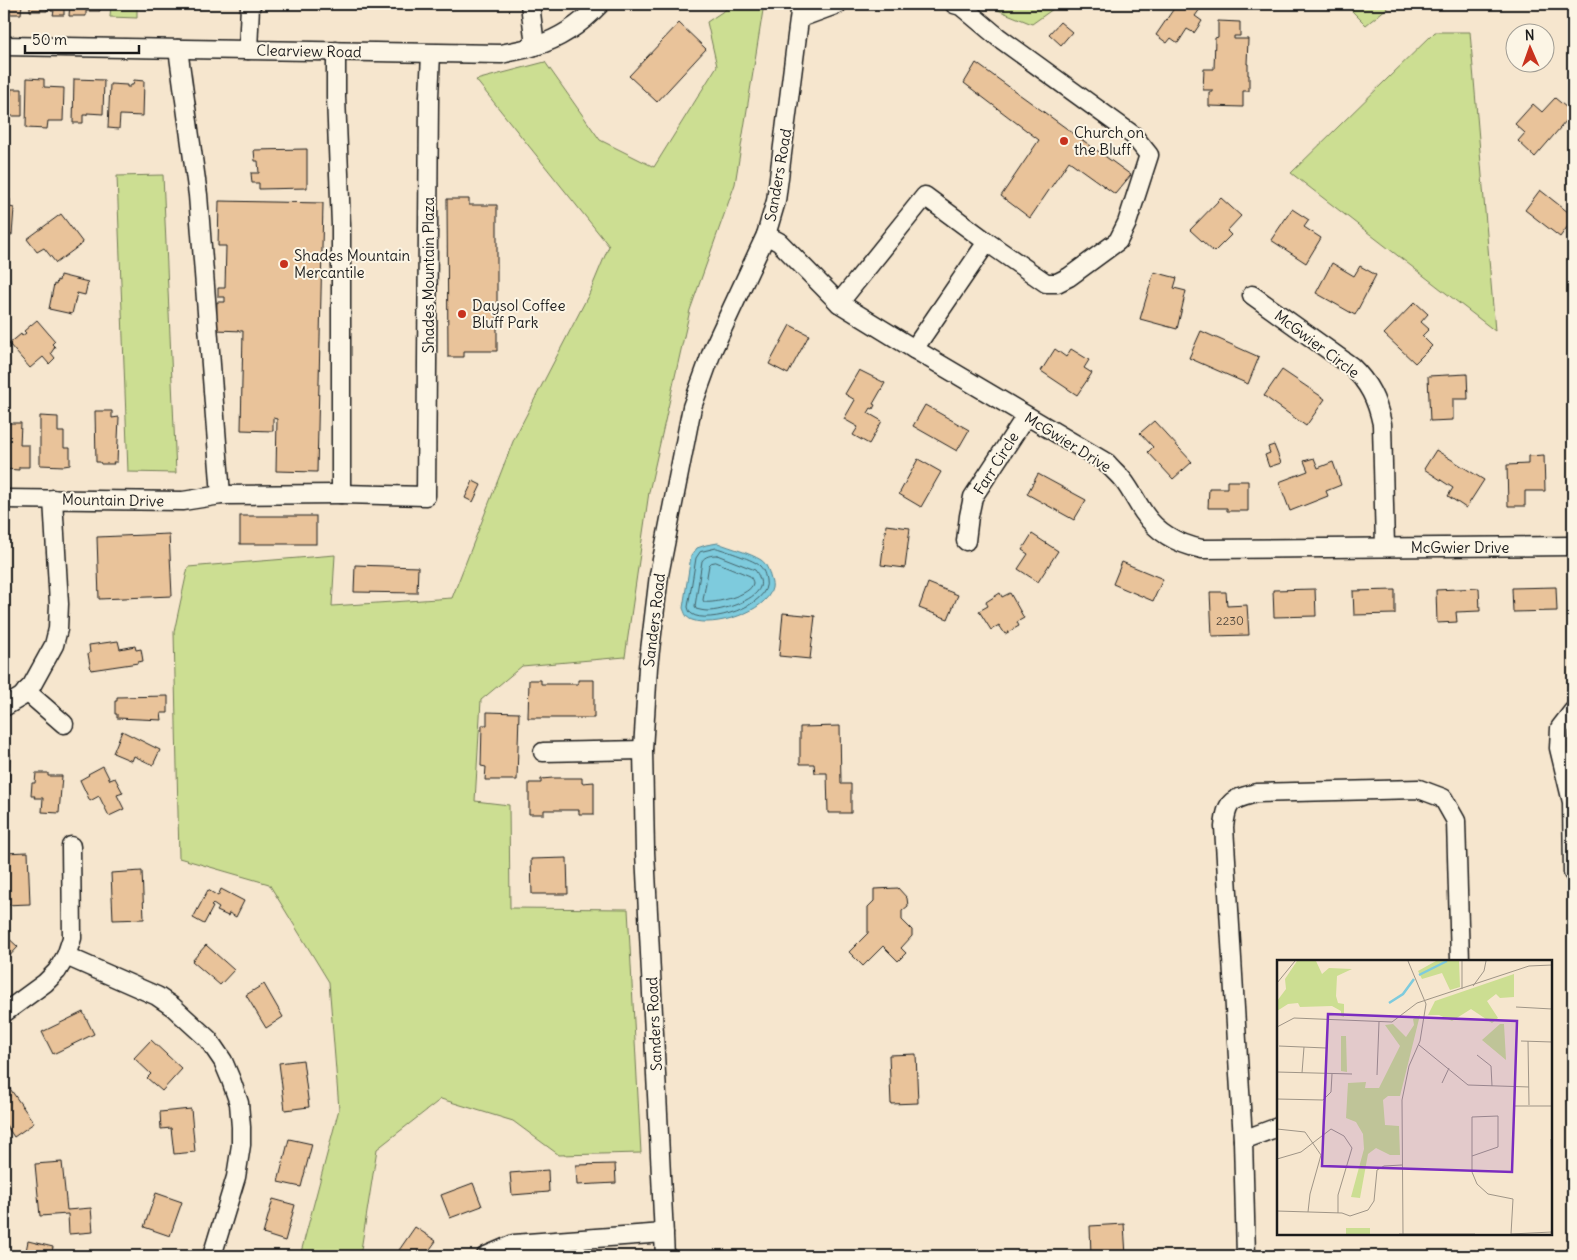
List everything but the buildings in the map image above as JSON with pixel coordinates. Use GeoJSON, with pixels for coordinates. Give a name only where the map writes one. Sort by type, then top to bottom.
{"type":"FeatureCollection","features":[{"type":"Feature","properties":{"kind":"street"},"geometry":{"type":"LineString","coordinates":[[248,50],[250,6],[252,4]]}},
{"type":"Feature","properties":{"kind":"street"},"geometry":{"type":"LineString","coordinates":[[530,4],[535,46]]}},
{"type":"Feature","properties":{"kind":"street","name":"Clearview Road"},"geometry":{"type":"LineString","coordinates":[[4,46],[501,54],[535,46],[567,32],[591,14],[600,4]]}},
{"type":"Feature","properties":{"kind":"street"},"geometry":{"type":"LineString","coordinates":[[801,11],[838,4]]}},
{"type":"Feature","properties":{"kind":"street"},"geometry":{"type":"LineString","coordinates":[[839,303],[925,196],[1046,283],[1057,283],[1069,277],[1118,241],[1127,223],[1148,155],[1133,135],[998,37],[961,6],[954,4]]}},
{"type":"Feature","properties":{"kind":"street","name":"Sanders Road"},"geometry":{"type":"LineString","coordinates":[[665,1256],[645,852],[643,750],[645,697],[659,575],[692,407],[713,349],[766,235],[777,192],[801,11]]}},
{"type":"Feature","properties":{"kind":"street"},"geometry":{"type":"LineString","coordinates":[[178,49],[198,195],[221,495]]}},
{"type":"Feature","properties":{"kind":"street"},"geometry":{"type":"LineString","coordinates":[[336,51],[341,224],[341,494]]}},
{"type":"Feature","properties":{"kind":"street","name":"Shades Mountain Plaza"},"geometry":{"type":"LineString","coordinates":[[426,496],[429,97],[431,54]]}},
{"type":"Feature","properties":{"kind":"street","name":"McGwier Drive"},"geometry":{"type":"LineString","coordinates":[[766,235],[779,242],[839,303],[1107,463],[1124,481],[1145,515],[1157,529],[1185,546],[1202,549],[1573,546]]}},
{"type":"Feature","properties":{"kind":"street"},"geometry":{"type":"LineString","coordinates":[[914,349],[987,242]]}},
{"type":"Feature","properties":{"kind":"street","name":"McGwier Circle"},"geometry":{"type":"LineString","coordinates":[[1252,295],[1351,366],[1370,387],[1382,424],[1385,548]]}},
{"type":"Feature","properties":{"kind":"street","name":"Farr Circle"},"geometry":{"type":"LineString","coordinates":[[966,541],[973,497],[1026,416]]}},
{"type":"Feature","properties":{"kind":"street","name":"Mountain Drive"},"geometry":{"type":"LineString","coordinates":[[4,498],[182,501],[221,495],[341,494],[426,496]]}},
{"type":"Feature","properties":{"kind":"street"},"geometry":{"type":"LineString","coordinates":[[4,707],[21,697],[32,685],[48,658],[58,629],[59,604],[53,499]]}},
{"type":"Feature","properties":{"kind":"street"},"geometry":{"type":"LineString","coordinates":[[26,691],[64,724]]}},
{"type":"Feature","properties":{"kind":"street"},"geometry":{"type":"LineString","coordinates":[[1573,711],[1560,728],[1559,748],[1572,802],[1573,873]]}},
{"type":"Feature","properties":{"kind":"street"},"geometry":{"type":"LineString","coordinates":[[544,752],[643,750]]}},
{"type":"Feature","properties":{"kind":"street"},"geometry":{"type":"LineString","coordinates":[[1246,1256],[1243,1140],[1224,827],[1226,810],[1236,799],[1256,793],[1419,789],[1443,798],[1456,821],[1460,960]]}},
{"type":"Feature","properties":{"kind":"street"},"geometry":{"type":"LineString","coordinates":[[4,1013],[57,972],[66,956],[72,938],[73,916],[71,846]]}},
{"type":"Feature","properties":{"kind":"street"},"geometry":{"type":"LineString","coordinates":[[66,956],[157,996],[173,1007],[208,1039],[223,1061],[232,1080],[239,1103],[241,1145],[236,1177],[212,1256]]}},
{"type":"Feature","properties":{"kind":"street"},"geometry":{"type":"LineString","coordinates":[[1243,1140],[1277,1127]]}},
{"type":"Feature","properties":{"kind":"street"},"geometry":{"type":"LineString","coordinates":[[486,1256],[514,1244],[664,1233]]}},
{"type":"Feature","properties":{"kind":"green space"},"geometry":{"type":"Polygon","coordinates":[[[111,4],[137,4],[137,18],[110,17],[111,4]]]}},
{"type":"Feature","properties":{"kind":"green space"},"geometry":{"type":"Polygon","coordinates":[[[734,4],[764,4],[735,184],[690,310],[649,492],[625,657],[522,666],[481,700],[475,801],[509,805],[510,908],[628,909],[641,1153],[559,1155],[513,1121],[441,1099],[377,1149],[360,1256],[300,1256],[339,1109],[329,982],[269,884],[179,858],[174,632],[188,567],[335,555],[332,606],[452,598],[514,439],[589,294],[609,246],[476,80],[545,62],[600,140],[654,167],[717,66],[707,22],[734,4]]]}},
{"type":"Feature","properties":{"kind":"green space"},"geometry":{"type":"Polygon","coordinates":[[[983,4],[1060,4],[1032,24],[983,4]]]}},
{"type":"Feature","properties":{"kind":"green space"},"geometry":{"type":"Polygon","coordinates":[[[1345,4],[1392,4],[1366,25],[1345,4]]]}},
{"type":"Feature","properties":{"kind":"green space"},"geometry":{"type":"Polygon","coordinates":[[[1435,32],[1470,32],[1495,331],[1291,173],[1435,32]]]}},
{"type":"Feature","properties":{"kind":"green space"},"geometry":{"type":"Polygon","coordinates":[[[163,175],[176,473],[128,472],[117,176],[163,175]]]}},
{"type":"Feature","properties":{"kind":"water"},"geometry":{"type":"Polygon","coordinates":[[[718,543],[763,561],[769,572],[772,588],[768,597],[760,604],[738,616],[713,622],[692,620],[687,617],[683,608],[691,556],[697,548],[718,543]]]}},
{"type":"Feature","properties":{"kind":"place","name":"Church on the Bluff"},"geometry":{"type":"Point","coordinates":[1064,141]}},
{"type":"Feature","properties":{"kind":"place","name":"Shades Mountain Mercantile"},"geometry":{"type":"Point","coordinates":[284,264]}},
{"type":"Feature","properties":{"kind":"place","name":"Daysol Coffee Bluff Park"},"geometry":{"type":"Point","coordinates":[462,314]}}]}
